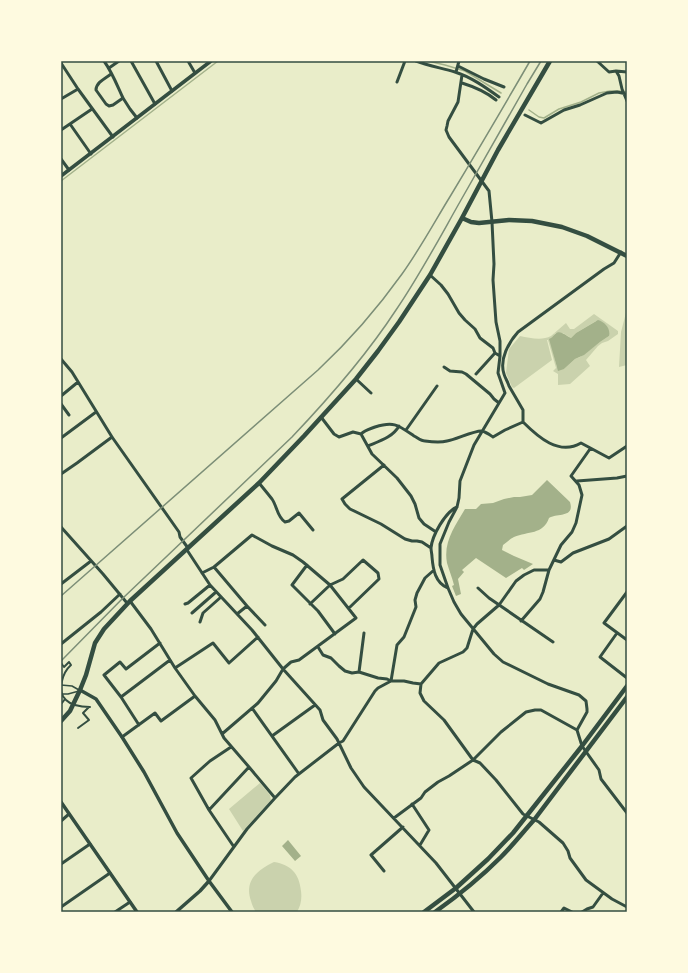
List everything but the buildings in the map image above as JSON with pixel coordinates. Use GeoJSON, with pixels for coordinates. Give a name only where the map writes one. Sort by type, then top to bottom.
{"type":"FeatureCollection","features":[{"type":"Feature","properties":{"kind":"main road"},"geometry":{"type":"LineString","coordinates":[[61,721],[70,710],[80,690],[95,643],[104,629],[128,602],[259,483],[321,418],[356,379],[378,351],[430,275],[498,150],[550,61]]}},
{"type":"Feature","properties":{"kind":"main road"},"geometry":{"type":"LineString","coordinates":[[462,218],[471,222],[479,223],[509,220],[532,221],[562,227],[587,236],[627,256]]}},
{"type":"Feature","properties":{"kind":"main road"},"geometry":{"type":"LineString","coordinates":[[424,912],[456,888],[498,850],[513,834],[627,686]]}},
{"type":"Feature","properties":{"kind":"main road"},"geometry":{"type":"LineString","coordinates":[[435,912],[460,894],[502,856],[534,820],[627,696]]}},
{"type":"Feature","properties":{"kind":"street"},"geometry":{"type":"LineString","coordinates":[[104,61],[109,68],[123,98],[137,118]]}},
{"type":"Feature","properties":{"kind":"street"},"geometry":{"type":"LineString","coordinates":[[109,68],[120,61]]}},
{"type":"Feature","properties":{"kind":"street"},"geometry":{"type":"LineString","coordinates":[[131,61],[155,104]]}},
{"type":"Feature","properties":{"kind":"street"},"geometry":{"type":"LineString","coordinates":[[156,61],[172,91]]}},
{"type":"Feature","properties":{"kind":"street"},"geometry":{"type":"LineString","coordinates":[[188,61],[195,73]]}},
{"type":"Feature","properties":{"kind":"street"},"geometry":{"type":"LineString","coordinates":[[61,176],[211,61]]}},
{"type":"Feature","properties":{"kind":"street"},"geometry":{"type":"LineString","coordinates":[[397,82],[405,61]]}},
{"type":"Feature","properties":{"kind":"street"},"geometry":{"type":"LineString","coordinates":[[416,61],[426,65],[457,69],[504,87]]}},
{"type":"Feature","properties":{"kind":"street"},"geometry":{"type":"LineString","coordinates":[[457,69],[459,61]]}},
{"type":"Feature","properties":{"kind":"street"},"geometry":{"type":"LineString","coordinates":[[597,61],[609,72],[627,72]]}},
{"type":"Feature","properties":{"kind":"street"},"geometry":{"type":"LineString","coordinates":[[61,63],[113,137]]}},
{"type":"Feature","properties":{"kind":"street"},"geometry":{"type":"LineString","coordinates":[[457,69],[462,75],[483,86],[498,98],[478,88],[462,83]]}},
{"type":"Feature","properties":{"kind":"street"},"geometry":{"type":"LineString","coordinates":[[616,71],[622,88],[626,94],[627,101]]}},
{"type":"Feature","properties":{"kind":"street"},"geometry":{"type":"LineString","coordinates":[[111,74],[97,84],[95,87],[96,90],[109,106],[123,98]]}},
{"type":"Feature","properties":{"kind":"street"},"geometry":{"type":"LineString","coordinates":[[462,75],[458,102],[448,121],[446,130],[449,137],[489,191],[492,222],[494,264],[493,280],[496,322],[500,341],[498,373],[505,393],[474,445],[460,481],[457,507],[440,544],[440,565],[448,588],[461,614],[494,654],[503,662],[548,684],[579,695],[586,701],[587,709],[585,717],[577,730]]}},
{"type":"Feature","properties":{"kind":"street"},"geometry":{"type":"LineString","coordinates":[[61,99],[78,89]]}},
{"type":"Feature","properties":{"kind":"street"},"geometry":{"type":"LineString","coordinates":[[525,115],[541,123],[564,110],[580,105],[607,93],[617,92],[626,94]]}},
{"type":"Feature","properties":{"kind":"street"},"geometry":{"type":"LineString","coordinates":[[61,130],[92,109]]}},
{"type":"Feature","properties":{"kind":"street"},"geometry":{"type":"LineString","coordinates":[[70,124],[91,154]]}},
{"type":"Feature","properties":{"kind":"street"},"geometry":{"type":"LineString","coordinates":[[61,159],[69,170]]}},
{"type":"Feature","properties":{"kind":"street"},"geometry":{"type":"LineString","coordinates":[[620,252],[614,263],[518,332],[507,348],[503,364],[503,372],[509,386],[523,410],[523,422],[552,445],[565,448],[577,446],[581,443],[609,458],[627,446]]}},
{"type":"Feature","properties":{"kind":"street"},"geometry":{"type":"LineString","coordinates":[[430,275],[448,294],[459,314],[476,329],[480,338],[494,348],[495,353],[500,356]]}},
{"type":"Feature","properties":{"kind":"street"},"geometry":{"type":"LineString","coordinates":[[476,374],[495,353]]}},
{"type":"Feature","properties":{"kind":"street"},"geometry":{"type":"LineString","coordinates":[[61,361],[72,372],[112,437],[179,532],[180,537],[187,549],[210,585],[258,637],[282,669],[320,710],[323,720],[339,743],[357,777],[367,790],[436,863],[474,912]]}},
{"type":"Feature","properties":{"kind":"street"},"geometry":{"type":"LineString","coordinates":[[444,367],[450,371],[462,372],[466,374],[500,403]]}},
{"type":"Feature","properties":{"kind":"street"},"geometry":{"type":"LineString","coordinates":[[356,379],[371,393]]}},
{"type":"Feature","properties":{"kind":"street"},"geometry":{"type":"LineString","coordinates":[[61,396],[78,382]]}},
{"type":"Feature","properties":{"kind":"street"},"geometry":{"type":"LineString","coordinates":[[406,430],[438,386]]}},
{"type":"Feature","properties":{"kind":"street"},"geometry":{"type":"LineString","coordinates":[[503,388],[509,386]]}},
{"type":"Feature","properties":{"kind":"street"},"geometry":{"type":"LineString","coordinates":[[61,404],[69,415]]}},
{"type":"Feature","properties":{"kind":"street"},"geometry":{"type":"LineString","coordinates":[[61,438],[96,412]]}},
{"type":"Feature","properties":{"kind":"street"},"geometry":{"type":"LineString","coordinates":[[321,418],[334,434],[339,437],[353,432],[361,434],[372,454],[397,478],[411,496],[419,518],[424,524],[436,532]]}},
{"type":"Feature","properties":{"kind":"street"},"geometry":{"type":"LineString","coordinates":[[361,434],[364,431],[385,424],[393,424],[400,426],[418,439],[424,441],[442,442],[482,431],[493,437],[523,422]]}},
{"type":"Feature","properties":{"kind":"street"},"geometry":{"type":"LineString","coordinates":[[368,446],[391,435],[397,431],[400,426]]}},
{"type":"Feature","properties":{"kind":"street"},"geometry":{"type":"LineString","coordinates":[[61,474],[112,437]]}},
{"type":"Feature","properties":{"kind":"street"},"geometry":{"type":"LineString","coordinates":[[521,621],[540,599],[549,570],[576,523],[582,495],[577,482],[571,476],[590,449]]}},
{"type":"Feature","properties":{"kind":"street"},"geometry":{"type":"LineString","coordinates":[[384,465],[342,499],[350,509],[381,524],[400,536],[412,541],[422,542],[431,548]]}},
{"type":"Feature","properties":{"kind":"street"},"geometry":{"type":"LineString","coordinates":[[577,482],[627,476]]}},
{"type":"Feature","properties":{"kind":"street"},"geometry":{"type":"LineString","coordinates":[[259,483],[274,501],[282,520],[285,522],[289,521],[299,513],[313,530]]}},
{"type":"Feature","properties":{"kind":"street"},"geometry":{"type":"LineString","coordinates":[[448,588],[436,578],[431,548],[436,532],[453,508],[457,507]]}},
{"type":"Feature","properties":{"kind":"street"},"geometry":{"type":"LineString","coordinates":[[554,560],[561,562],[573,553],[609,538],[627,526]]}},
{"type":"Feature","properties":{"kind":"street"},"geometry":{"type":"LineString","coordinates":[[61,527],[118,592],[146,621],[175,668],[195,696],[215,720],[224,738],[275,798]]}},
{"type":"Feature","properties":{"kind":"street"},"geometry":{"type":"LineString","coordinates":[[202,573],[214,567],[252,535],[293,555],[307,565],[330,585],[356,618],[318,647],[299,660],[291,662],[282,669],[276,681],[252,708],[222,734]]}},
{"type":"Feature","properties":{"kind":"street"},"geometry":{"type":"LineString","coordinates":[[310,604],[330,585],[343,579],[363,560],[378,573],[380,579],[349,608]]}},
{"type":"Feature","properties":{"kind":"street"},"geometry":{"type":"LineString","coordinates":[[61,584],[91,561]]}},
{"type":"Feature","properties":{"kind":"street"},"geometry":{"type":"LineString","coordinates":[[307,565],[292,585],[318,611],[335,634]]}},
{"type":"Feature","properties":{"kind":"street"},"geometry":{"type":"LineString","coordinates":[[214,567],[265,625]]}},
{"type":"Feature","properties":{"kind":"street"},"geometry":{"type":"LineString","coordinates":[[391,681],[398,646],[404,637],[416,607],[415,600],[417,593],[425,578],[434,570]]}},
{"type":"Feature","properties":{"kind":"street"},"geometry":{"type":"LineString","coordinates":[[549,570],[534,570],[524,575],[512,585],[499,605],[473,629],[467,648],[463,652],[439,663],[424,679],[421,684],[420,693],[424,701],[444,720],[473,760],[480,763],[496,780],[523,814],[539,822],[563,843],[570,858],[586,880],[612,899],[627,907]]}},
{"type":"Feature","properties":{"kind":"street"},"geometry":{"type":"LineString","coordinates":[[185,604],[188,604],[210,585]]}},
{"type":"Feature","properties":{"kind":"street"},"geometry":{"type":"LineString","coordinates":[[478,588],[489,598],[553,642]]}},
{"type":"Feature","properties":{"kind":"street"},"geometry":{"type":"LineString","coordinates":[[192,613],[216,592]]}},
{"type":"Feature","properties":{"kind":"street"},"geometry":{"type":"LineString","coordinates":[[627,592],[604,623],[627,640]]}},
{"type":"Feature","properties":{"kind":"street"},"geometry":{"type":"LineString","coordinates":[[61,644],[101,612],[120,594]]}},
{"type":"Feature","properties":{"kind":"street"},"geometry":{"type":"LineString","coordinates":[[200,622],[203,613],[221,597]]}},
{"type":"Feature","properties":{"kind":"street"},"geometry":{"type":"LineString","coordinates":[[237,614],[247,606]]}},
{"type":"Feature","properties":{"kind":"street"},"geometry":{"type":"LineString","coordinates":[[617,633],[600,657],[627,678]]}},
{"type":"Feature","properties":{"kind":"street"},"geometry":{"type":"LineString","coordinates":[[359,672],[364,634]]}},
{"type":"Feature","properties":{"kind":"street"},"geometry":{"type":"LineString","coordinates":[[175,668],[213,643],[229,662],[258,637]]}},
{"type":"Feature","properties":{"kind":"street"},"geometry":{"type":"LineString","coordinates":[[139,725],[121,697],[104,675],[120,662],[126,669],[160,643]]}},
{"type":"Feature","properties":{"kind":"street"},"geometry":{"type":"LineString","coordinates":[[318,647],[323,655],[331,658],[342,669],[348,672],[359,672],[391,681],[404,681],[421,684]]}},
{"type":"Feature","properties":{"kind":"street"},"geometry":{"type":"LineString","coordinates":[[121,697],[170,660]]}},
{"type":"Feature","properties":{"kind":"street"},"geometry":{"type":"LineString","coordinates":[[61,669],[69,662],[71,665],[67,669],[63,678],[62,691],[65,699],[77,706],[90,707],[83,713],[89,720],[78,728]]}},
{"type":"Feature","properties":{"kind":"street"},"geometry":{"type":"LineString","coordinates":[[61,663],[64,667]]}},
{"type":"Feature","properties":{"kind":"street"},"geometry":{"type":"LineString","coordinates":[[176,912],[209,881],[247,829],[275,798],[299,774],[343,741],[375,691],[391,681]]}},
{"type":"Feature","properties":{"kind":"street"},"geometry":{"type":"LineString","coordinates":[[80,690],[96,699],[144,772],[177,833],[232,912]]}},
{"type":"Feature","properties":{"kind":"street"},"geometry":{"type":"LineString","coordinates":[[122,737],[156,713],[161,721],[195,696]]}},
{"type":"Feature","properties":{"kind":"street"},"geometry":{"type":"LineString","coordinates":[[62,703],[65,699]]}},
{"type":"Feature","properties":{"kind":"street"},"geometry":{"type":"LineString","coordinates":[[272,736],[315,705]]}},
{"type":"Feature","properties":{"kind":"street"},"geometry":{"type":"LineString","coordinates":[[252,708],[299,774]]}},
{"type":"Feature","properties":{"kind":"street"},"geometry":{"type":"LineString","coordinates":[[394,818],[438,782],[473,760],[501,732],[526,712],[535,710],[541,710],[577,730],[582,746],[599,770],[601,779],[627,813]]}},
{"type":"Feature","properties":{"kind":"street"},"geometry":{"type":"LineString","coordinates":[[231,747],[210,761],[191,778],[209,810],[234,847]]}},
{"type":"Feature","properties":{"kind":"street"},"geometry":{"type":"LineString","coordinates":[[209,810],[249,766]]}},
{"type":"Feature","properties":{"kind":"street"},"geometry":{"type":"LineString","coordinates":[[61,802],[137,912]]}},
{"type":"Feature","properties":{"kind":"street"},"geometry":{"type":"LineString","coordinates":[[412,804],[429,830],[420,845]]}},
{"type":"Feature","properties":{"kind":"street"},"geometry":{"type":"LineString","coordinates":[[61,820],[69,814]]}},
{"type":"Feature","properties":{"kind":"street"},"geometry":{"type":"LineString","coordinates":[[384,871],[371,854],[402,827]]}},
{"type":"Feature","properties":{"kind":"street"},"geometry":{"type":"LineString","coordinates":[[61,864],[90,844]]}},
{"type":"Feature","properties":{"kind":"street"},"geometry":{"type":"LineString","coordinates":[[61,907],[110,873]]}},
{"type":"Feature","properties":{"kind":"street"},"geometry":{"type":"LineString","coordinates":[[582,912],[593,908],[603,893]]}},
{"type":"Feature","properties":{"kind":"street"},"geometry":{"type":"LineString","coordinates":[[115,912],[130,902]]}},
{"type":"Feature","properties":{"kind":"street"},"geometry":{"type":"LineString","coordinates":[[561,912],[564,908],[572,912]]}},
{"type":"Feature","properties":{"kind":"lane"},"geometry":{"type":"LineString","coordinates":[[61,685],[72,686],[80,690]]}},
{"type":"Feature","properties":{"kind":"lane"},"geometry":{"type":"LineString","coordinates":[[61,694],[68,694],[80,690]]}},
{"type":"Feature","properties":{"kind":"shaded area"},"geometry":{"type":"Polygon","coordinates":[[[627,309],[627,365],[619,367],[621,332],[627,309]]]}},
{"type":"Feature","properties":{"kind":"shaded area"},"geometry":{"type":"Polygon","coordinates":[[[594,314],[618,331],[618,334],[598,346],[586,360],[590,366],[570,384],[558,385],[558,374],[553,371],[556,368],[547,340],[552,360],[514,388],[512,387],[506,373],[509,349],[520,336],[536,339],[547,338],[566,323],[570,329],[574,329],[594,314]],[[596,321],[576,333],[571,338],[563,333],[555,333],[550,339],[557,368],[564,369],[575,359],[609,336],[596,321]]]}},
{"type":"Feature","properties":{"kind":"shaded area"},"geometry":{"type":"Polygon","coordinates":[[[598,320],[607,326],[609,336],[584,355],[575,359],[564,369],[558,371],[549,339],[559,332],[571,338],[576,333],[598,320]]]}},
{"type":"Feature","properties":{"kind":"shaded area"},"geometry":{"type":"Polygon","coordinates":[[[547,480],[570,502],[570,511],[568,513],[549,518],[539,530],[513,538],[503,545],[502,550],[533,564],[524,570],[522,568],[506,578],[476,558],[462,570],[464,572],[458,579],[461,594],[456,596],[452,586],[454,585],[446,555],[448,541],[465,509],[476,509],[481,504],[532,495],[547,480]]]}},
{"type":"Feature","properties":{"kind":"shaded area"},"geometry":{"type":"Polygon","coordinates":[[[260,783],[270,795],[271,800],[243,831],[229,809],[260,783]]]}},
{"type":"Feature","properties":{"kind":"shaded area"},"geometry":{"type":"Polygon","coordinates":[[[288,840],[301,856],[295,861],[282,846],[288,840]]]}},
{"type":"Feature","properties":{"kind":"shaded area"},"geometry":{"type":"Polygon","coordinates":[[[274,862],[285,865],[293,871],[298,879],[301,897],[297,912],[256,912],[253,907],[249,894],[251,882],[257,873],[274,862]]]}},
{"type":"Feature","properties":{"kind":"waterway"},"geometry":{"type":"LineString","coordinates":[[61,181],[218,61]]}},
{"type":"Feature","properties":{"kind":"waterway"},"geometry":{"type":"LineString","coordinates":[[428,61],[465,71],[501,93]]}},
{"type":"Feature","properties":{"kind":"waterway"},"geometry":{"type":"LineString","coordinates":[[529,110],[539,117],[544,118],[559,109],[581,102],[599,93],[610,91],[627,92]]}},
{"type":"Feature","properties":{"kind":"railway"},"geometry":{"type":"LineString","coordinates":[[61,596],[318,370],[341,348],[373,312],[415,255],[530,61]]}},
{"type":"Feature","properties":{"kind":"railway"},"geometry":{"type":"LineString","coordinates":[[61,661],[123,598],[292,437],[360,360],[405,297],[430,256],[541,61]]}}]}
